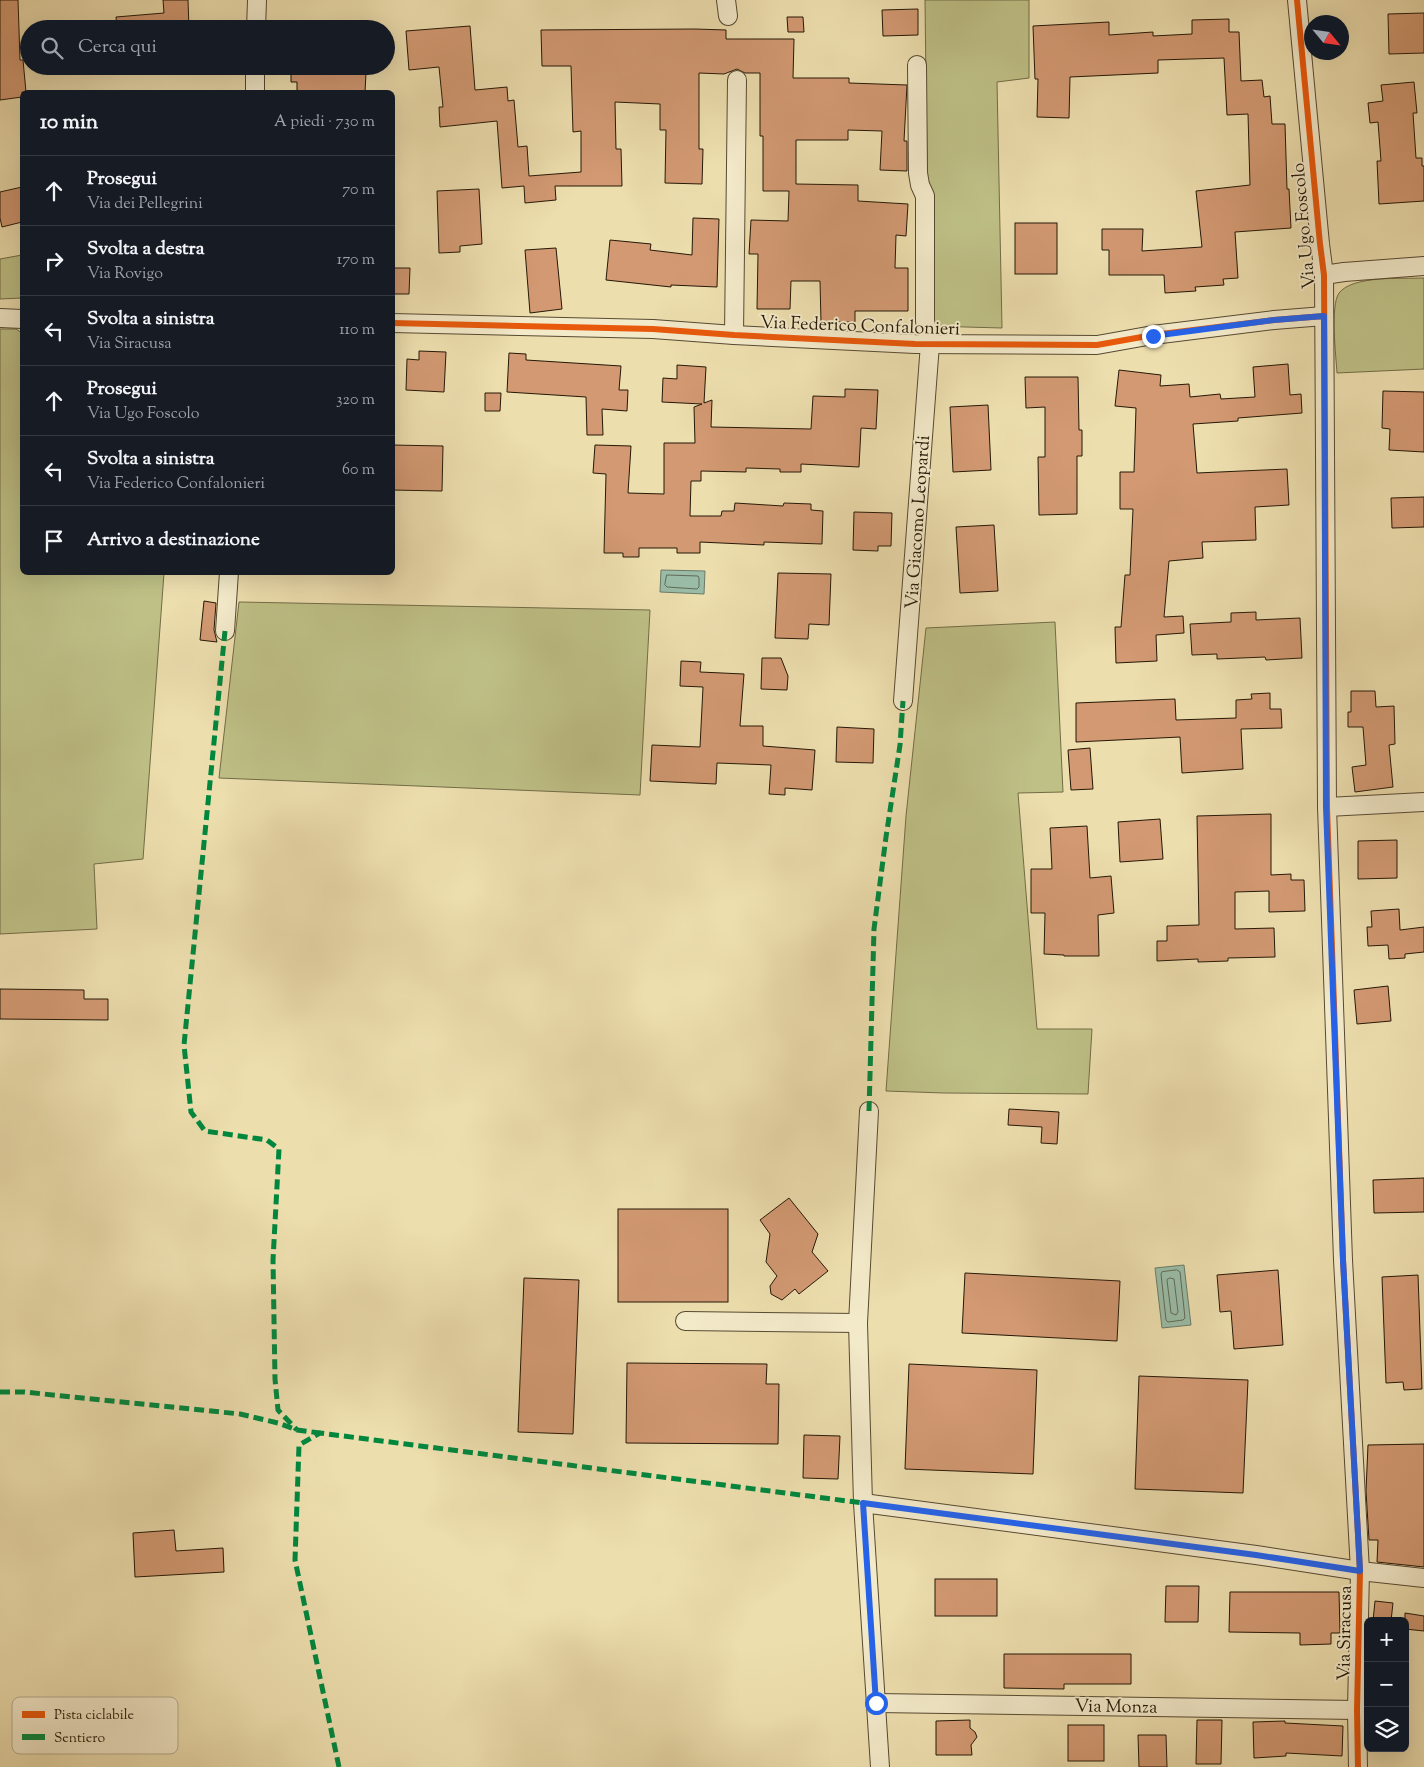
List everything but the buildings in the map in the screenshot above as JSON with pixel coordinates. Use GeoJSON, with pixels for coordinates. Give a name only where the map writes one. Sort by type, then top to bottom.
{"type":"FeatureCollection","features":[{"type":"Feature","properties":{"kind":"street"},"geometry":{"type":"LineString","coordinates":[[256,20],[257,0]]}},
{"type":"Feature","properties":{"kind":"street","name":"Via Ugo Foscolo"},"geometry":{"type":"LineString","coordinates":[[1297,0],[1324,275],[1326,807],[1343,1260]]}},
{"type":"Feature","properties":{"kind":"street","name":"Via Giacomo Leopardi"},"geometry":{"type":"LineString","coordinates":[[903,701],[930,344],[925,321],[925,196],[920,185],[918,173],[917,65]]}},
{"type":"Feature","properties":{"kind":"street"},"geometry":{"type":"LineString","coordinates":[[254,90],[255,75]]}},
{"type":"Feature","properties":{"kind":"street"},"geometry":{"type":"LineString","coordinates":[[734,335],[737,80]]}},
{"type":"Feature","properties":{"kind":"street"},"geometry":{"type":"LineString","coordinates":[[1324,275],[1424,266]]}},
{"type":"Feature","properties":{"kind":"street","name":"Via Federico Confalonieri"},"geometry":{"type":"LineString","coordinates":[[395,323],[653,330],[915,344],[1097,345],[1162,334],[1274,320],[1324,316]]}},
{"type":"Feature","properties":{"kind":"street"},"geometry":{"type":"LineString","coordinates":[[0,318],[20,319]]}},
{"type":"Feature","properties":{"kind":"street"},"geometry":{"type":"LineString","coordinates":[[225,631],[229,575]]}},
{"type":"Feature","properties":{"kind":"street"},"geometry":{"type":"LineString","coordinates":[[1326,807],[1424,802]]}},
{"type":"Feature","properties":{"kind":"street"},"geometry":{"type":"LineString","coordinates":[[869,1112],[858,1323],[863,1503],[880,1767]]}},
{"type":"Feature","properties":{"kind":"street","name":"Via Siracusa"},"geometry":{"type":"LineString","coordinates":[[1343,1260],[1360,1571],[1357,1710],[1358,1767]]}},
{"type":"Feature","properties":{"kind":"street"},"geometry":{"type":"LineString","coordinates":[[685,1321],[858,1323]]}},
{"type":"Feature","properties":{"kind":"street"},"geometry":{"type":"LineString","coordinates":[[863,1503],[1256,1555],[1360,1571],[1424,1578]]}},
{"type":"Feature","properties":{"kind":"street","name":"Via Monza"},"geometry":{"type":"LineString","coordinates":[[876,1703],[1357,1710]]}},
{"type":"Feature","properties":{"kind":"green space"},"geometry":{"type":"Polygon","coordinates":[[[925,0],[1029,0],[1029,78],[997,82],[1002,328],[929,326],[925,0]]]}},
{"type":"Feature","properties":{"kind":"green space"},"geometry":{"type":"Polygon","coordinates":[[[20,255],[20,298],[0,299],[0,259],[20,255]]]}},
{"type":"Feature","properties":{"kind":"green space"},"geometry":{"type":"Polygon","coordinates":[[[1392,278],[1424,278],[1424,369],[1337,373],[1334,320],[1336,299],[1339,293],[1355,283],[1392,278]]]}},
{"type":"Feature","properties":{"kind":"green space"},"geometry":{"type":"Polygon","coordinates":[[[0,329],[16,329],[20,332],[20,575],[164,575],[143,859],[94,864],[97,929],[0,934],[0,329]]]}},
{"type":"Feature","properties":{"kind":"green space"},"geometry":{"type":"Polygon","coordinates":[[[239,602],[650,610],[640,795],[219,778],[239,602]]]}},
{"type":"Feature","properties":{"kind":"green space"},"geometry":{"type":"Polygon","coordinates":[[[1055,622],[1063,792],[1018,793],[1037,1029],[1092,1029],[1088,1094],[886,1091],[906,816],[926,628],[1055,622]]]}},
{"type":"Feature","properties":{"kind":"water"},"geometry":{"type":"Polygon","coordinates":[[[661,570],[705,571],[704,594],[660,592],[661,570]]]}},
{"type":"Feature","properties":{"kind":"water"},"geometry":{"type":"Polygon","coordinates":[[[1184,1265],[1191,1325],[1162,1328],[1155,1268],[1184,1265]]]}},
{"type":"Feature","properties":{"kind":"marked path"},"geometry":{"type":"LineString","coordinates":[[225,631],[184,1045],[191,1112],[205,1131],[267,1140],[279,1149],[273,1260],[275,1379],[278,1410],[297,1430]]}},
{"type":"Feature","properties":{"kind":"marked path"},"geometry":{"type":"LineString","coordinates":[[869,1111],[874,929],[900,745],[903,701]]}},
{"type":"Feature","properties":{"kind":"marked path"},"geometry":{"type":"LineString","coordinates":[[0,1392],[24,1392],[240,1414],[278,1423],[297,1430],[320,1433]]}},
{"type":"Feature","properties":{"kind":"marked path"},"geometry":{"type":"LineString","coordinates":[[339,1767],[295,1560],[299,1445],[320,1433],[863,1503]]}},
{"type":"Feature","properties":{"kind":"cycle path"},"geometry":{"type":"LineString","coordinates":[[1297,0],[1324,275],[1327,807],[1343,1260],[1360,1571],[1357,1710],[1358,1767]]}},
{"type":"Feature","properties":{"kind":"cycle path"},"geometry":{"type":"LineString","coordinates":[[395,323],[653,329],[915,344],[1097,345],[1153,335],[1274,320],[1324,316]]}},
{"type":"Feature","properties":{"kind":"route"},"geometry":{"type":"LineString","coordinates":[[876,1703],[863,1503],[1256,1555],[1360,1571],[1343,1260],[1326,807],[1324,316],[1274,320],[1153,336]]}}]}
